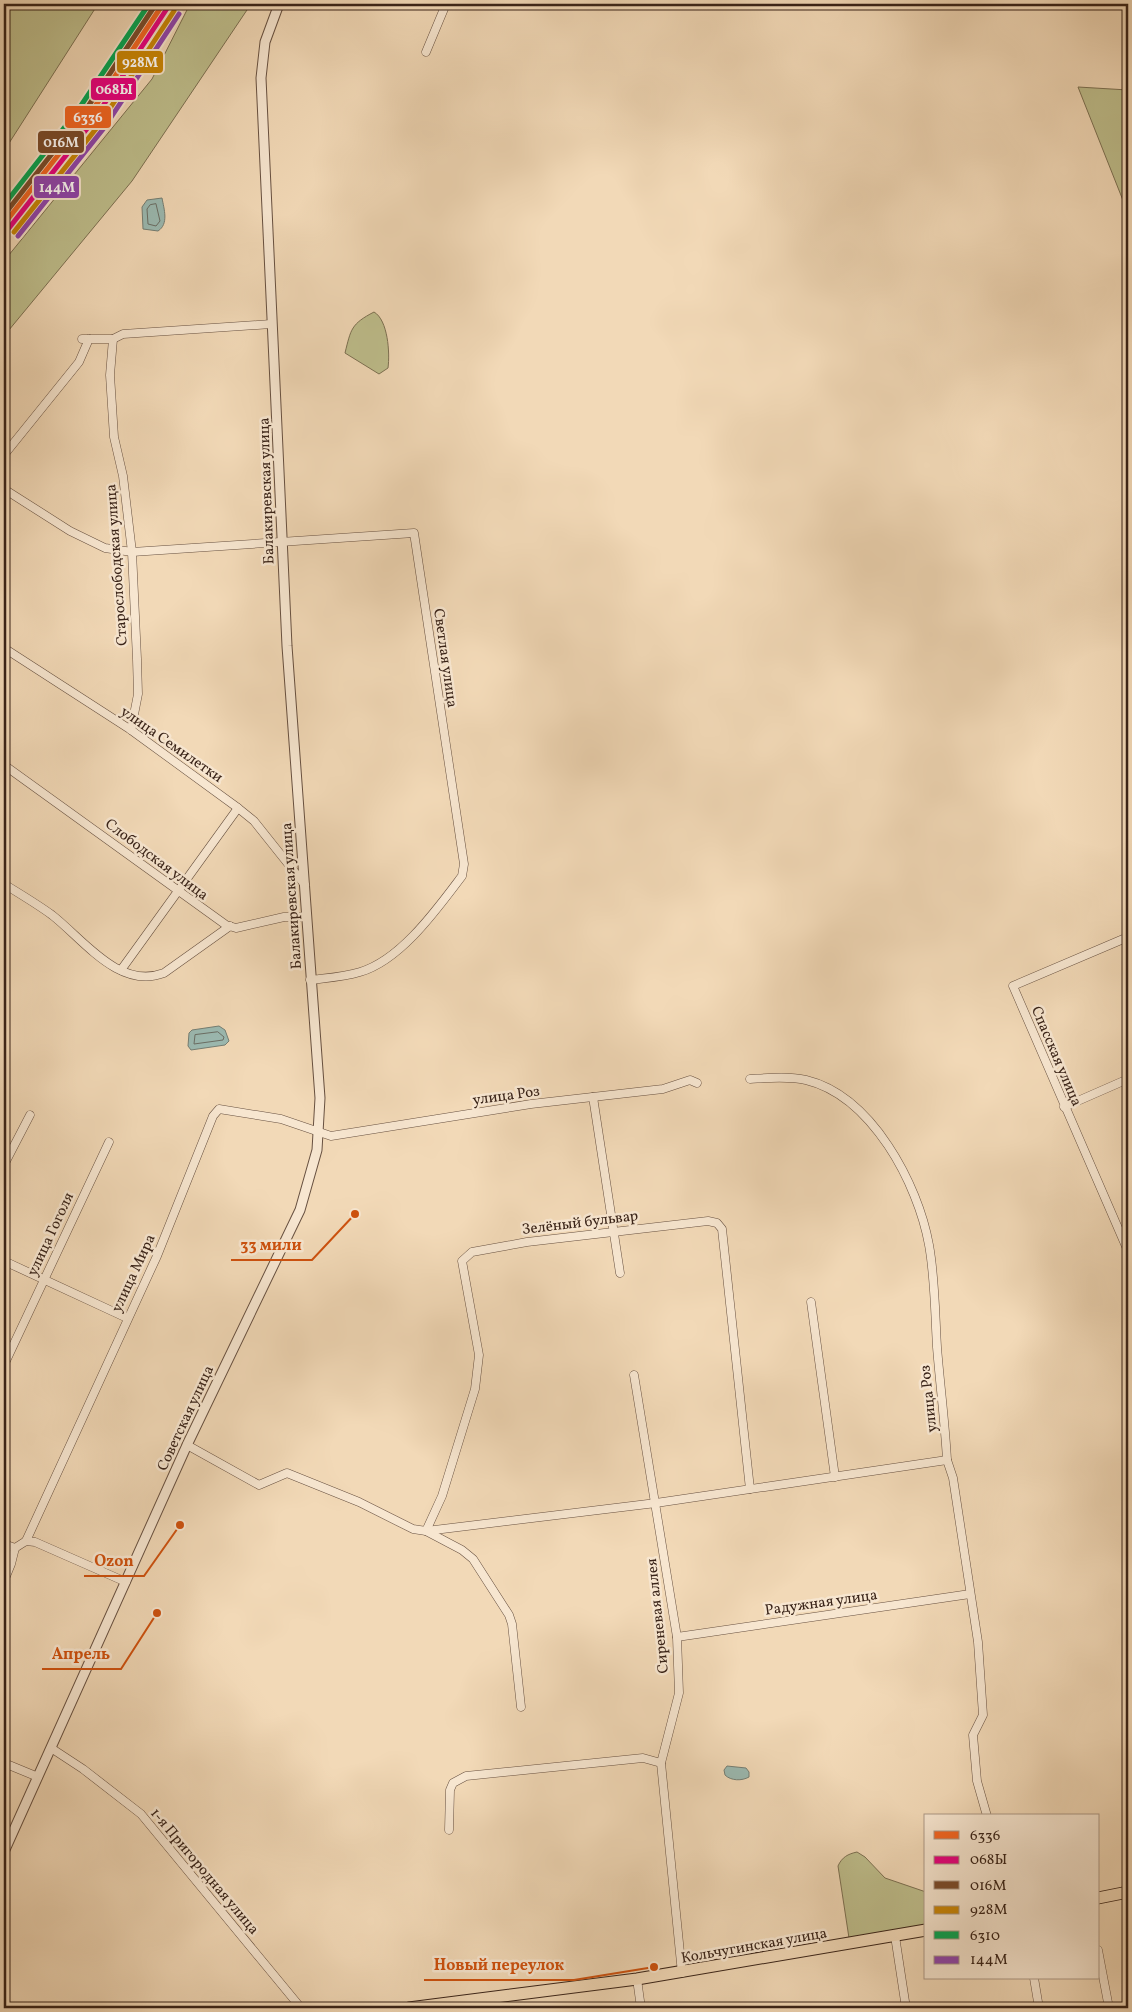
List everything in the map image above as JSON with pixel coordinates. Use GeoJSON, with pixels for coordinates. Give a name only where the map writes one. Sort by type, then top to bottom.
{"type":"FeatureCollection","features":[{"type":"Feature","properties":{"kind":"main road"},"geometry":{"type":"LineString","coordinates":[[1100,1898],[1128,1892]]}},
{"type":"Feature","properties":{"kind":"main road","name":"Кольчугинская улица"},"geometry":{"type":"LineString","coordinates":[[409,2008],[637,1980],[924,1930]]}},
{"type":"Feature","properties":{"kind":"street","name":"Балакиревская улица"},"geometry":{"type":"LineString","coordinates":[[279,4],[265,42],[260,78],[281,542],[310,980]]}},
{"type":"Feature","properties":{"kind":"street"},"geometry":{"type":"LineString","coordinates":[[426,52],[446,4]]}},
{"type":"Feature","properties":{"kind":"street"},"geometry":{"type":"LineString","coordinates":[[4,455],[79,362],[86,339],[113,339],[123,334],[271,324]]}},
{"type":"Feature","properties":{"kind":"street","name":"Старослободская улица"},"geometry":{"type":"LineString","coordinates":[[113,339],[110,375],[114,437],[123,476],[132,552],[138,694],[132,730]]}},
{"type":"Feature","properties":{"kind":"street","name":"Светлая улица"},"geometry":{"type":"LineString","coordinates":[[4,488],[70,531],[105,548],[132,552],[414,533],[464,864],[462,876],[414,935],[388,957],[360,972],[310,980]]}},
{"type":"Feature","properties":{"kind":"street","name":"улица Семилетки"},"geometry":{"type":"LineString","coordinates":[[4,648],[132,730],[238,808],[254,821],[305,885]]}},
{"type":"Feature","properties":{"kind":"street","name":"Слободская улица"},"geometry":{"type":"LineString","coordinates":[[4,765],[178,890],[210,916],[230,926]]}},
{"type":"Feature","properties":{"kind":"street"},"geometry":{"type":"LineString","coordinates":[[121,970],[238,808]]}},
{"type":"Feature","properties":{"kind":"street"},"geometry":{"type":"LineString","coordinates":[[4,884],[52,916],[81,943],[121,970],[136,977],[151,978],[164,973],[230,926],[246,926],[284,918],[307,917]]}},
{"type":"Feature","properties":{"kind":"street","name":"Спасская улица"},"geometry":{"type":"LineString","coordinates":[[1128,937],[1013,986],[1128,1251]]}},
{"type":"Feature","properties":{"kind":"street","name":"Советская улица"},"geometry":{"type":"LineString","coordinates":[[4,1852],[72,1697],[187,1445],[300,1210],[317,1150],[319,1132],[320,1098],[310,980]]}},
{"type":"Feature","properties":{"kind":"street","name":"улица Роз"},"geometry":{"type":"LineString","coordinates":[[750,1079],[778,1077],[807,1080],[839,1094],[858,1109],[877,1131],[912,1190],[929,1246],[948,1460],[953,1478],[978,1642],[983,1715],[973,1735],[977,1781],[986,1814]]}},
{"type":"Feature","properties":{"kind":"street"},"geometry":{"type":"LineString","coordinates":[[1064,1107],[1128,1079]]}},
{"type":"Feature","properties":{"kind":"street","name":"улица Роз"},"geometry":{"type":"LineString","coordinates":[[319,1132],[331,1136],[531,1104],[662,1089],[690,1080],[697,1083]]}},
{"type":"Feature","properties":{"kind":"street"},"geometry":{"type":"LineString","coordinates":[[593,1097],[620,1273]]}},
{"type":"Feature","properties":{"kind":"street","name":"улица Мира"},"geometry":{"type":"LineString","coordinates":[[26,1541],[67,1456],[127,1318],[157,1256],[213,1116],[219,1109],[281,1119],[319,1132]]}},
{"type":"Feature","properties":{"kind":"street"},"geometry":{"type":"LineString","coordinates":[[4,1165],[30,1115]]}},
{"type":"Feature","properties":{"kind":"street","name":"улица Гоголя"},"geometry":{"type":"LineString","coordinates":[[4,1365],[109,1142]]}},
{"type":"Feature","properties":{"kind":"street","name":"Зелёный бульвар"},"geometry":{"type":"LineString","coordinates":[[426,1531],[442,1496],[475,1389],[479,1354],[462,1261],[472,1252],[527,1242],[708,1221],[717,1223],[722,1229],[750,1489]]}},
{"type":"Feature","properties":{"kind":"street"},"geometry":{"type":"LineString","coordinates":[[1120,1234],[1128,1230]]}},
{"type":"Feature","properties":{"kind":"street"},"geometry":{"type":"LineString","coordinates":[[4,1261],[127,1318]]}},
{"type":"Feature","properties":{"kind":"street"},"geometry":{"type":"LineString","coordinates":[[811,1302],[835,1477]]}},
{"type":"Feature","properties":{"kind":"street","name":"Сиреневая аллея"},"geometry":{"type":"LineString","coordinates":[[634,1375],[676,1637],[679,1693],[661,1763],[682,1973]]}},
{"type":"Feature","properties":{"kind":"street"},"geometry":{"type":"LineString","coordinates":[[187,1445],[259,1485],[286,1473],[359,1502],[413,1529],[426,1531],[656,1503],[948,1460]]}},
{"type":"Feature","properties":{"kind":"street"},"geometry":{"type":"LineString","coordinates":[[426,1531],[473,1558],[509,1615],[512,1624],[521,1706]]}},
{"type":"Feature","properties":{"kind":"street"},"geometry":{"type":"LineString","coordinates":[[4,1581],[15,1548],[26,1541],[35,1542],[126,1582]]}},
{"type":"Feature","properties":{"kind":"street"},"geometry":{"type":"LineString","coordinates":[[4,1544],[15,1548]]}},
{"type":"Feature","properties":{"kind":"street","name":"Радужная улица"},"geometry":{"type":"LineString","coordinates":[[676,1637],[970,1594]]}},
{"type":"Feature","properties":{"kind":"street","name":"1-я Пригородная улица"},"geometry":{"type":"LineString","coordinates":[[51,1748],[83,1769],[141,1814],[301,2008]]}},
{"type":"Feature","properties":{"kind":"street"},"geometry":{"type":"LineString","coordinates":[[449,1830],[450,1790],[453,1783],[466,1776],[644,1758],[661,1763]]}},
{"type":"Feature","properties":{"kind":"street"},"geometry":{"type":"LineString","coordinates":[[4,1763],[38,1777]]}},
{"type":"Feature","properties":{"kind":"street"},"geometry":{"type":"LineString","coordinates":[[895,1936],[906,2008]]}},
{"type":"Feature","properties":{"kind":"street"},"geometry":{"type":"LineString","coordinates":[[1100,1961],[1109,2008]]}},
{"type":"Feature","properties":{"kind":"street"},"geometry":{"type":"LineString","coordinates":[[637,1980],[641,2008]]}},
{"type":"Feature","properties":{"kind":"street"},"geometry":{"type":"LineString","coordinates":[[1034,1980],[1039,2008]]}},
{"type":"Feature","properties":{"kind":"green space"},"geometry":{"type":"Polygon","coordinates":[[[4,4],[98,4],[4,151],[4,4]]]}},
{"type":"Feature","properties":{"kind":"green space"},"geometry":{"type":"Polygon","coordinates":[[[190,4],[251,4],[132,181],[4,336],[4,261],[152,79],[190,4]]]}},
{"type":"Feature","properties":{"kind":"green space"},"geometry":{"type":"Polygon","coordinates":[[[1078,87],[1128,90],[1128,213],[1078,87]]]}},
{"type":"Feature","properties":{"kind":"green space"},"geometry":{"type":"Polygon","coordinates":[[[374,312],[379,316],[385,329],[389,354],[388,368],[379,374],[345,353],[353,328],[361,320],[374,312]]]}},
{"type":"Feature","properties":{"kind":"green space"},"geometry":{"type":"Polygon","coordinates":[[[857,1852],[865,1857],[885,1878],[924,1891],[924,1926],[849,1938],[838,1866],[841,1860],[857,1852]]]}},
{"type":"Feature","properties":{"kind":"water"},"geometry":{"type":"Polygon","coordinates":[[[162,198],[165,216],[164,224],[158,231],[143,229],[142,207],[147,200],[162,198]]]}},
{"type":"Feature","properties":{"kind":"water"},"geometry":{"type":"Polygon","coordinates":[[[219,1026],[225,1030],[229,1041],[225,1045],[191,1050],[188,1046],[189,1033],[192,1030],[219,1026]]]}},
{"type":"Feature","properties":{"kind":"water"},"geometry":{"type":"Polygon","coordinates":[[[727,1766],[746,1768],[749,1772],[749,1777],[740,1780],[730,1778],[725,1775],[724,1770],[727,1766]]]}},
{"type":"Feature","properties":{"kind":"transit line","name":"6310"},"geometry":{"type":"LineString","coordinates":[[4,205],[78,110],[149,4]]}},
{"type":"Feature","properties":{"kind":"transit line","name":"016М"},"geometry":{"type":"LineString","coordinates":[[4,215],[83,114],[156,4]]}},
{"type":"Feature","properties":{"kind":"transit line","name":"6336"},"geometry":{"type":"LineString","coordinates":[[4,224],[88,117],[163,4]]}},
{"type":"Feature","properties":{"kind":"transit line","name":"068Ы"},"geometry":{"type":"LineString","coordinates":[[9,228],[93,121],[168,7]]}},
{"type":"Feature","properties":{"kind":"transit line","name":"928М"},"geometry":{"type":"LineString","coordinates":[[14,232],[99,125],[174,11]]}},
{"type":"Feature","properties":{"kind":"transit line","name":"144М"},"geometry":{"type":"LineString","coordinates":[[18,236],[104,128],[179,14]]}},
{"type":"Feature","properties":{"kind":"place","name":"33 мили"},"geometry":{"type":"Point","coordinates":[355,1214]}},
{"type":"Feature","properties":{"kind":"place","name":"Ozon"},"geometry":{"type":"Point","coordinates":[180,1525]}},
{"type":"Feature","properties":{"kind":"place","name":"Апрель"},"geometry":{"type":"Point","coordinates":[157,1613]}},
{"type":"Feature","properties":{"kind":"place","name":"Новый переулок"},"geometry":{"type":"Point","coordinates":[654,1967]}}]}
